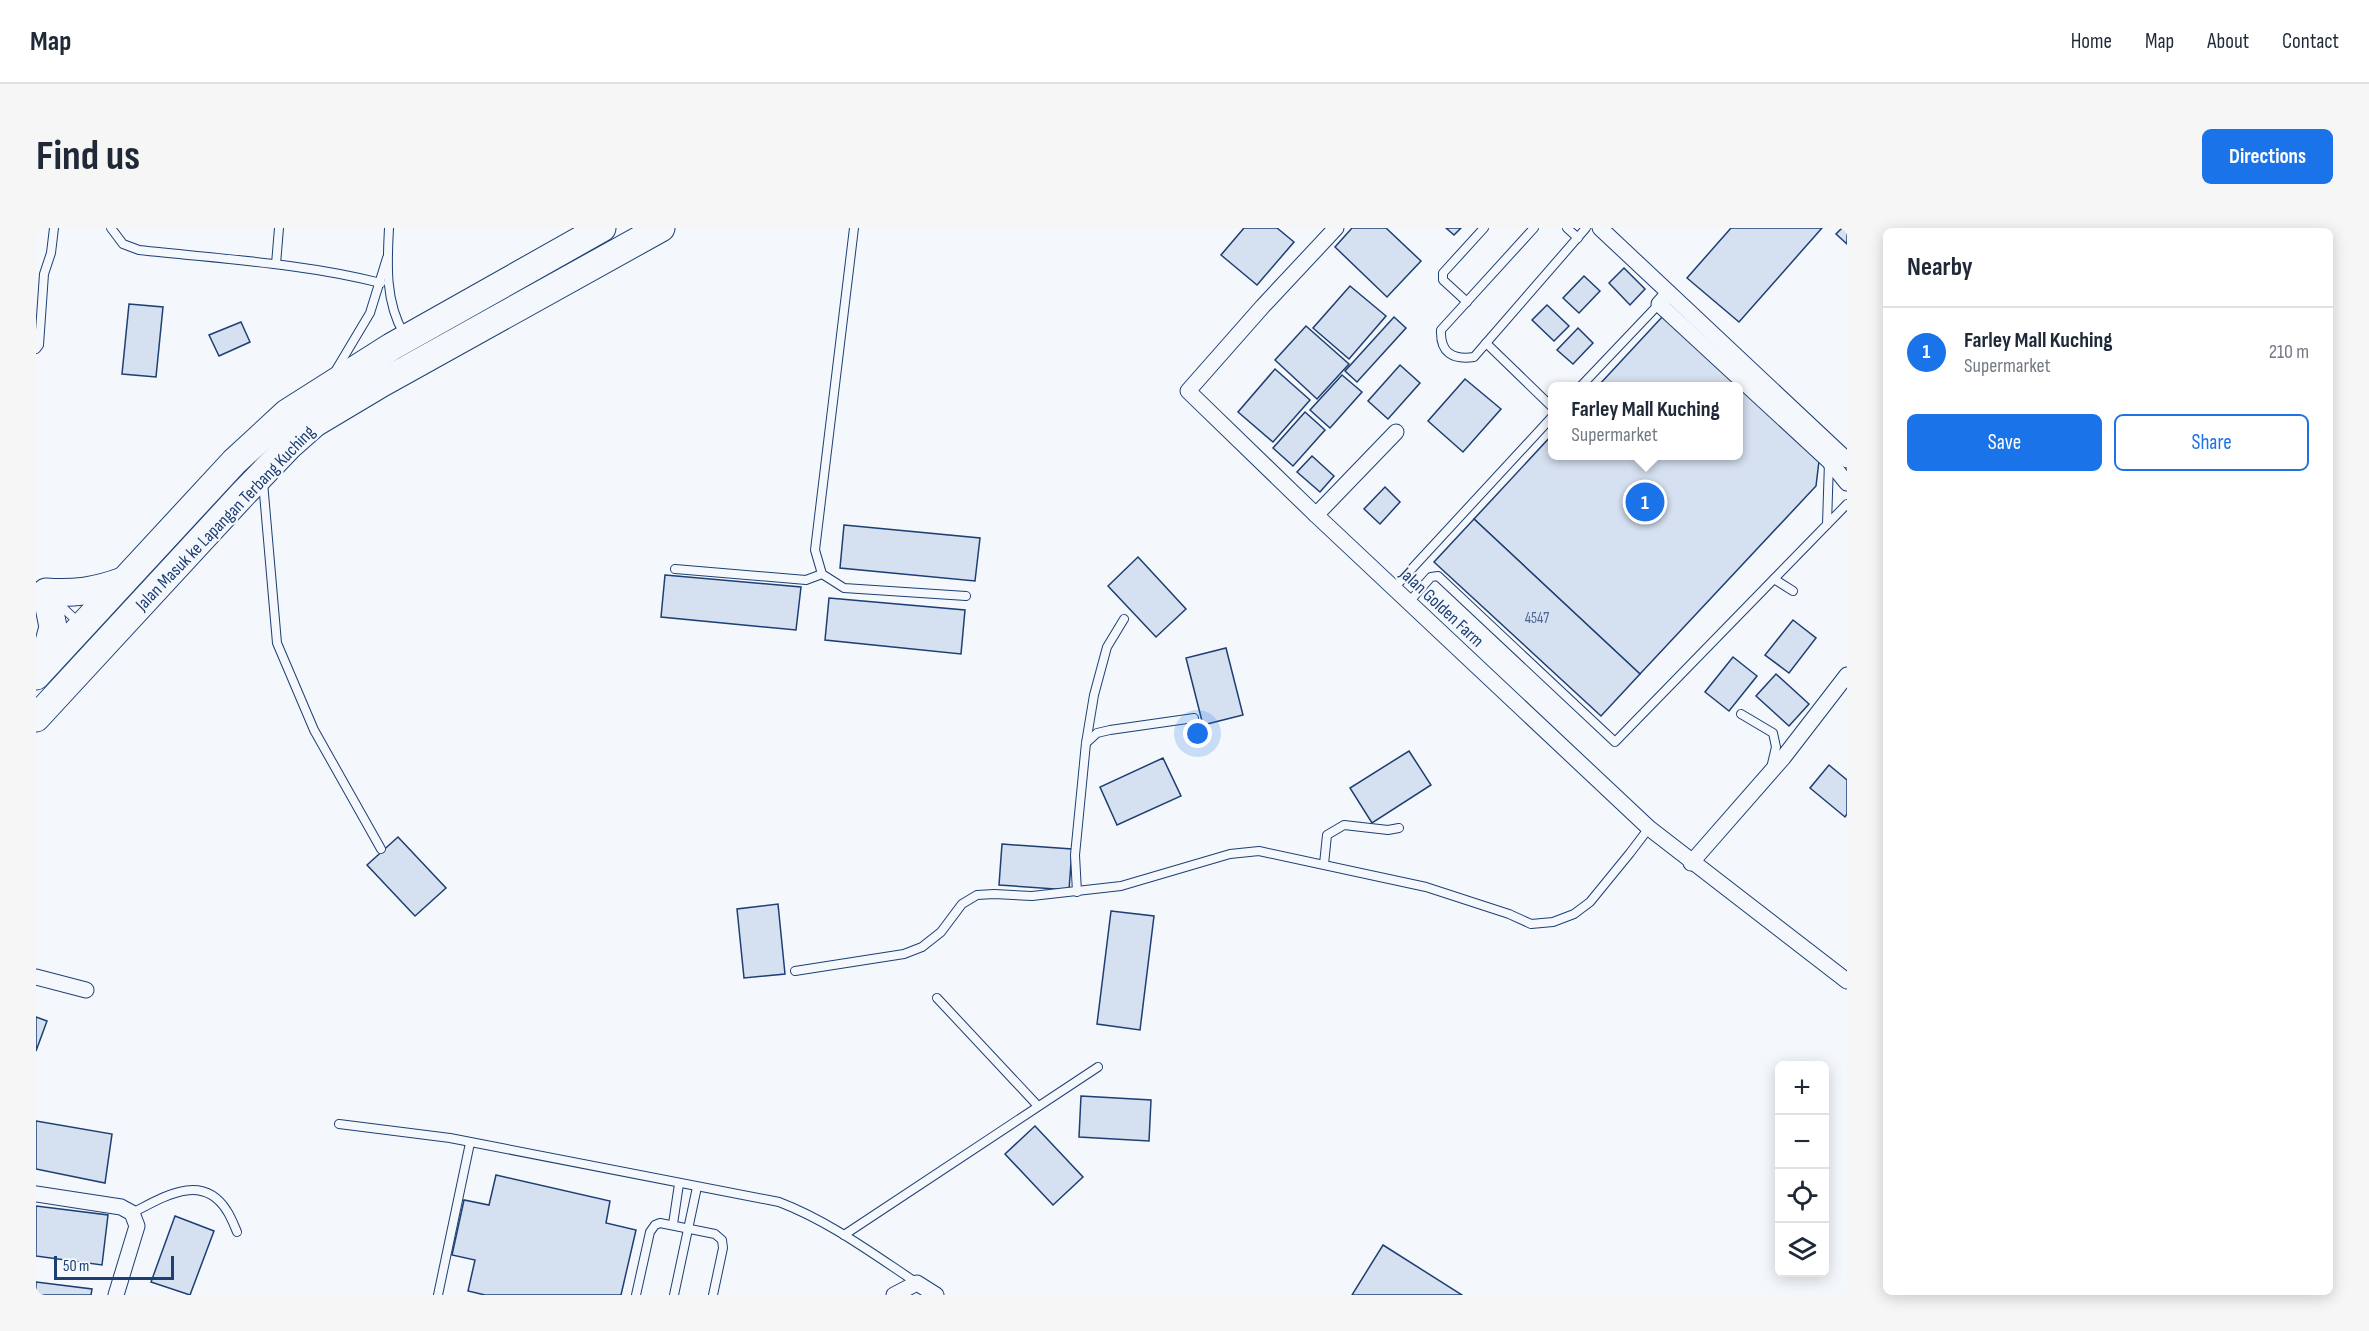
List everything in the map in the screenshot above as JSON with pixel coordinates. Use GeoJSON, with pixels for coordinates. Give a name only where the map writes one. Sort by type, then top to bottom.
{"type":"FeatureCollection","features":[{"type":"Feature","properties":{"kind":"highway","name":"Jalan Masuk ke Lapangan Terbang Kuching"},"geometry":{"type":"LineString","coordinates":[[36,718],[93,635],[124,580],[260,437],[287,413],[406,338],[602,228]]}},
{"type":"Feature","properties":{"kind":"highway","name":"Jalan Masuk ke Lapangan Terbang Kuching"},"geometry":{"type":"LineString","coordinates":[[39,673],[93,635],[315,423],[543,292],[661,228]]}},
{"type":"Feature","properties":{"kind":"highway"},"geometry":{"type":"LineString","coordinates":[[39,673],[53,627],[44,590],[88,592],[124,580]]}},
{"type":"Feature","properties":{"kind":"street","name":"Jalan Golden Farm"},"geometry":{"type":"LineString","coordinates":[[1336,228],[1188,391],[1316,515],[1649,828],[1847,981]]}},
{"type":"Feature","properties":{"kind":"street"},"geometry":{"type":"LineString","coordinates":[[1600,228],[1664,298],[1829,461],[1847,483]]}},
{"type":"Feature","properties":{"kind":"street"},"geometry":{"type":"LineString","coordinates":[[1664,298],[1847,460]]}},
{"type":"Feature","properties":{"kind":"street"},"geometry":{"type":"LineString","coordinates":[[1316,515],[1396,432]]}},
{"type":"Feature","properties":{"kind":"street"},"geometry":{"type":"LineString","coordinates":[[1691,862],[1766,777],[1847,675]]}},
{"type":"Feature","properties":{"kind":"street"},"geometry":{"type":"LineString","coordinates":[[36,977],[86,990]]}},
{"type":"Feature","properties":{"kind":"street"},"geometry":{"type":"LineString","coordinates":[[36,1194],[121,1207],[134,1220],[116,1295]]}},
{"type":"Feature","properties":{"kind":"street"},"geometry":{"type":"LineString","coordinates":[[894,1295],[917,1283],[936,1295]]}},
{"type":"Feature","properties":{"kind":"lane"},"geometry":{"type":"LineString","coordinates":[[36,349],[39,345],[44,274],[51,253],[54,228]]}},
{"type":"Feature","properties":{"kind":"lane"},"geometry":{"type":"LineString","coordinates":[[111,228],[123,244],[139,250],[276,264],[342,273],[381,283]]}},
{"type":"Feature","properties":{"kind":"lane"},"geometry":{"type":"LineString","coordinates":[[276,264],[279,228]]}},
{"type":"Feature","properties":{"kind":"lane"},"geometry":{"type":"LineString","coordinates":[[389,228],[387,258],[391,305],[397,323],[406,338]]}},
{"type":"Feature","properties":{"kind":"lane"},"geometry":{"type":"LineString","coordinates":[[854,228],[815,550],[822,574],[844,588],[966,596]]}},
{"type":"Feature","properties":{"kind":"lane"},"geometry":{"type":"LineString","coordinates":[[1467,302],[1443,280],[1443,273],[1484,228]]}},
{"type":"Feature","properties":{"kind":"lane"},"geometry":{"type":"LineString","coordinates":[[1534,228],[1441,330],[1440,344],[1447,352],[1461,359],[1474,357],[1586,228]]}},
{"type":"Feature","properties":{"kind":"lane"},"geometry":{"type":"LineString","coordinates":[[1567,228],[1578,238]]}},
{"type":"Feature","properties":{"kind":"lane"},"geometry":{"type":"LineString","coordinates":[[326,387],[370,313],[387,258]]}},
{"type":"Feature","properties":{"kind":"lane"},"geometry":{"type":"LineString","coordinates":[[36,281],[44,274]]}},
{"type":"Feature","properties":{"kind":"lane"},"geometry":{"type":"LineString","coordinates":[[1586,382],[1664,298]]}},
{"type":"Feature","properties":{"kind":"lane"},"geometry":{"type":"LineString","coordinates":[[1486,343],[1548,403]]}},
{"type":"Feature","properties":{"kind":"lane"},"geometry":{"type":"LineString","coordinates":[[1394,588],[1548,421]]}},
{"type":"Feature","properties":{"kind":"lane"},"geometry":{"type":"LineString","coordinates":[[1827,524],[1829,461]]}},
{"type":"Feature","properties":{"kind":"lane"},"geometry":{"type":"LineString","coordinates":[[262,475],[277,643],[314,730],[381,849]]}},
{"type":"Feature","properties":{"kind":"lane"},"geometry":{"type":"LineString","coordinates":[[1409,602],[1431,577],[1438,576],[1615,742],[1847,504]]}},
{"type":"Feature","properties":{"kind":"lane"},"geometry":{"type":"LineString","coordinates":[[675,569],[806,580],[822,574]]}},
{"type":"Feature","properties":{"kind":"lane"},"geometry":{"type":"LineString","coordinates":[[1774,579],[1792,591]]}},
{"type":"Feature","properties":{"kind":"lane"},"geometry":{"type":"LineString","coordinates":[[44,590],[93,635]]}},
{"type":"Feature","properties":{"kind":"lane"},"geometry":{"type":"LineString","coordinates":[[1077,892],[1075,855],[1086,743],[1094,695],[1107,647],[1124,619]]}},
{"type":"Feature","properties":{"kind":"lane"},"geometry":{"type":"LineString","coordinates":[[1741,714],[1773,733],[1776,747],[1775,758],[1766,777]]}},
{"type":"Feature","properties":{"kind":"lane"},"geometry":{"type":"LineString","coordinates":[[1086,743],[1097,734],[1104,732],[1194,718]]}},
{"type":"Feature","properties":{"kind":"lane"},"geometry":{"type":"LineString","coordinates":[[1324,864],[1327,835],[1344,825],[1388,830],[1399,828]]}},
{"type":"Feature","properties":{"kind":"lane"},"geometry":{"type":"LineString","coordinates":[[795,971],[904,954],[922,947],[941,932],[962,904],[977,895],[1032,896],[1077,892],[1121,885],[1230,854],[1259,851],[1426,887],[1509,914],[1531,924],[1553,922],[1574,914],[1590,902],[1649,828]]}},
{"type":"Feature","properties":{"kind":"lane"},"geometry":{"type":"LineString","coordinates":[[937,998],[1038,1106]]}},
{"type":"Feature","properties":{"kind":"lane"},"geometry":{"type":"LineString","coordinates":[[844,1235],[1098,1067]]}},
{"type":"Feature","properties":{"kind":"lane"},"geometry":{"type":"LineString","coordinates":[[339,1124],[450,1138],[780,1202],[796,1208],[844,1235],[917,1283]]}},
{"type":"Feature","properties":{"kind":"lane"},"geometry":{"type":"LineString","coordinates":[[438,1295],[470,1143]]}},
{"type":"Feature","properties":{"kind":"lane"},"geometry":{"type":"LineString","coordinates":[[673,1224],[679,1184]]}},
{"type":"Feature","properties":{"kind":"lane"},"geometry":{"type":"LineString","coordinates":[[674,1295],[698,1187]]}},
{"type":"Feature","properties":{"kind":"lane"},"geometry":{"type":"LineString","coordinates":[[134,1220],[183,1190],[199,1190],[215,1198],[227,1210],[237,1232]]}},
{"type":"Feature","properties":{"kind":"lane"},"geometry":{"type":"LineString","coordinates":[[636,1295],[650,1232],[655,1225],[660,1223],[715,1234],[722,1240],[723,1248],[713,1295]]}},
{"type":"Feature","properties":{"kind":"building"},"geometry":{"type":"Polygon","coordinates":[[[1244,228],[1277,228],[1294,242],[1257,285],[1221,255],[1244,228]]]}},
{"type":"Feature","properties":{"kind":"building"},"geometry":{"type":"Polygon","coordinates":[[[1352,228],[1386,228],[1421,261],[1387,297],[1335,247],[1352,228]]]}},
{"type":"Feature","properties":{"kind":"building"},"geometry":{"type":"Polygon","coordinates":[[[1446,228],[1461,228],[1454,235],[1446,228]]]}},
{"type":"Feature","properties":{"kind":"building"},"geometry":{"type":"Polygon","coordinates":[[[1731,228],[1822,228],[1739,322],[1687,278],[1731,228]]]}},
{"type":"Feature","properties":{"kind":"building"},"geometry":{"type":"Polygon","coordinates":[[[1842,228],[1847,228],[1847,244],[1836,234],[1842,228]]]}},
{"type":"Feature","properties":{"kind":"building"},"geometry":{"type":"Polygon","coordinates":[[[1624,268],[1645,289],[1630,305],[1609,283],[1624,268]]]}},
{"type":"Feature","properties":{"kind":"building"},"geometry":{"type":"Polygon","coordinates":[[[1584,276],[1600,291],[1579,313],[1563,298],[1584,276]]]}},
{"type":"Feature","properties":{"kind":"building"},"geometry":{"type":"Polygon","coordinates":[[[1350,286],[1386,316],[1349,359],[1313,328],[1350,286]]]}},
{"type":"Feature","properties":{"kind":"building"},"geometry":{"type":"Polygon","coordinates":[[[129,304],[163,307],[156,377],[122,374],[129,304]]]}},
{"type":"Feature","properties":{"kind":"building"},"geometry":{"type":"Polygon","coordinates":[[[1547,305],[1569,326],[1554,341],[1532,320],[1547,305]]]}},
{"type":"Feature","properties":{"kind":"building"},"geometry":{"type":"Polygon","coordinates":[[[1663,316],[1734,382],[1602,382],[1663,316]]]}},
{"type":"Feature","properties":{"kind":"building"},"geometry":{"type":"Polygon","coordinates":[[[1394,317],[1406,328],[1357,382],[1345,371],[1394,317]]]}},
{"type":"Feature","properties":{"kind":"building"},"geometry":{"type":"Polygon","coordinates":[[[241,322],[250,342],[219,356],[209,335],[241,322]]]}},
{"type":"Feature","properties":{"kind":"building"},"geometry":{"type":"Polygon","coordinates":[[[1306,326],[1349,364],[1317,399],[1275,360],[1306,326]]]}},
{"type":"Feature","properties":{"kind":"building"},"geometry":{"type":"Polygon","coordinates":[[[1578,328],[1593,343],[1573,364],[1557,350],[1578,328]]]}},
{"type":"Feature","properties":{"kind":"building"},"geometry":{"type":"Polygon","coordinates":[[[1400,365],[1420,383],[1388,419],[1368,401],[1400,365]]]}},
{"type":"Feature","properties":{"kind":"building"},"geometry":{"type":"Polygon","coordinates":[[[1275,369],[1310,400],[1273,442],[1238,412],[1275,369]]]}},
{"type":"Feature","properties":{"kind":"building"},"geometry":{"type":"Polygon","coordinates":[[[1342,375],[1362,392],[1330,428],[1310,410],[1342,375]]]}},
{"type":"Feature","properties":{"kind":"building"},"geometry":{"type":"Polygon","coordinates":[[[1465,379],[1501,409],[1463,452],[1428,421],[1465,379]]]}},
{"type":"Feature","properties":{"kind":"building"},"geometry":{"type":"Polygon","coordinates":[[[1743,390],[1819,461],[1816,486],[1640,674],[1474,519],[1548,439],[1548,460],[1743,460],[1743,390]]]}},
{"type":"Feature","properties":{"kind":"building"},"geometry":{"type":"Polygon","coordinates":[[[1305,412],[1325,430],[1293,466],[1273,448],[1305,412]]]}},
{"type":"Feature","properties":{"kind":"building"},"geometry":{"type":"Polygon","coordinates":[[[1312,456],[1334,476],[1320,492],[1297,472],[1312,456]]]}},
{"type":"Feature","properties":{"kind":"building"},"geometry":{"type":"Polygon","coordinates":[[[1385,487],[1400,502],[1380,524],[1364,509],[1385,487]]]}},
{"type":"Feature","properties":{"kind":"building"},"geometry":{"type":"Polygon","coordinates":[[[1474,519],[1640,674],[1601,716],[1434,562],[1474,519]]]}},
{"type":"Feature","properties":{"kind":"building"},"geometry":{"type":"Polygon","coordinates":[[[844,525],[980,538],[975,581],[840,568],[844,525]]]}},
{"type":"Feature","properties":{"kind":"building"},"geometry":{"type":"Polygon","coordinates":[[[1138,557],[1186,609],[1156,637],[1108,586],[1138,557]]]}},
{"type":"Feature","properties":{"kind":"building"},"geometry":{"type":"Polygon","coordinates":[[[665,575],[801,587],[796,630],[661,617],[665,575]]]}},
{"type":"Feature","properties":{"kind":"building"},"geometry":{"type":"Polygon","coordinates":[[[829,598],[965,610],[961,654],[825,640],[829,598]]]}},
{"type":"Feature","properties":{"kind":"building"},"geometry":{"type":"Polygon","coordinates":[[[1793,620],[1816,638],[1789,673],[1765,655],[1793,620]]]}},
{"type":"Feature","properties":{"kind":"building"},"geometry":{"type":"Polygon","coordinates":[[[1226,648],[1243,715],[1203,725],[1186,658],[1226,648]]]}},
{"type":"Feature","properties":{"kind":"building"},"geometry":{"type":"Polygon","coordinates":[[[1733,657],[1757,676],[1729,711],[1705,692],[1733,657]]]}},
{"type":"Feature","properties":{"kind":"building"},"geometry":{"type":"Polygon","coordinates":[[[1776,674],[1809,704],[1789,726],[1756,696],[1776,674]]]}},
{"type":"Feature","properties":{"kind":"building"},"geometry":{"type":"Polygon","coordinates":[[[1409,751],[1431,785],[1372,823],[1350,788],[1409,751]]]}},
{"type":"Feature","properties":{"kind":"building"},"geometry":{"type":"Polygon","coordinates":[[[1163,758],[1181,796],[1117,825],[1100,787],[1163,758]]]}},
{"type":"Feature","properties":{"kind":"building"},"geometry":{"type":"Polygon","coordinates":[[[1829,765],[1847,780],[1847,814],[1845,817],[1810,788],[1829,765]]]}},
{"type":"Feature","properties":{"kind":"building"},"geometry":{"type":"Polygon","coordinates":[[[398,837],[446,888],[415,916],[367,865],[398,837]]]}},
{"type":"Feature","properties":{"kind":"building"},"geometry":{"type":"Polygon","coordinates":[[[1002,844],[1072,849],[1069,890],[999,885],[1002,844]]]}},
{"type":"Feature","properties":{"kind":"building"},"geometry":{"type":"Polygon","coordinates":[[[778,904],[785,974],[744,978],[737,909],[778,904]]]}},
{"type":"Feature","properties":{"kind":"building"},"geometry":{"type":"Polygon","coordinates":[[[1111,911],[1154,916],[1140,1030],[1097,1024],[1111,911]]]}},
{"type":"Feature","properties":{"kind":"building"},"geometry":{"type":"Polygon","coordinates":[[[36,1017],[47,1021],[36,1051],[36,1017]]]}},
{"type":"Feature","properties":{"kind":"building"},"geometry":{"type":"Polygon","coordinates":[[[1081,1096],[1151,1100],[1149,1141],[1079,1137],[1081,1096]]]}},
{"type":"Feature","properties":{"kind":"building"},"geometry":{"type":"Polygon","coordinates":[[[36,1121],[112,1134],[105,1183],[36,1169],[36,1121]]]}},
{"type":"Feature","properties":{"kind":"building"},"geometry":{"type":"Polygon","coordinates":[[[1035,1126],[1083,1177],[1053,1205],[1005,1154],[1035,1126]]]}},
{"type":"Feature","properties":{"kind":"building"},"geometry":{"type":"Polygon","coordinates":[[[496,1175],[610,1201],[606,1223],[636,1230],[621,1295],[485,1295],[468,1291],[475,1260],[452,1255],[464,1200],[489,1205],[496,1175]]]}},
{"type":"Feature","properties":{"kind":"building"},"geometry":{"type":"Polygon","coordinates":[[[36,1206],[108,1215],[102,1265],[36,1256],[36,1206]]]}},
{"type":"Feature","properties":{"kind":"building"},"geometry":{"type":"Polygon","coordinates":[[[175,1216],[214,1231],[190,1295],[151,1282],[175,1216]]]}},
{"type":"Feature","properties":{"kind":"building"},"geometry":{"type":"Polygon","coordinates":[[[1383,1245],[1462,1295],[1352,1295],[1383,1245]]]}},
{"type":"Feature","properties":{"kind":"building"},"geometry":{"type":"Polygon","coordinates":[[[36,1282],[92,1289],[91,1295],[36,1295],[36,1282]]]}},
{"type":"Feature","properties":{"kind":"place","name":"Farley Mall Kuching"},"geometry":{"type":"Point","coordinates":[1645,502]}}]}
